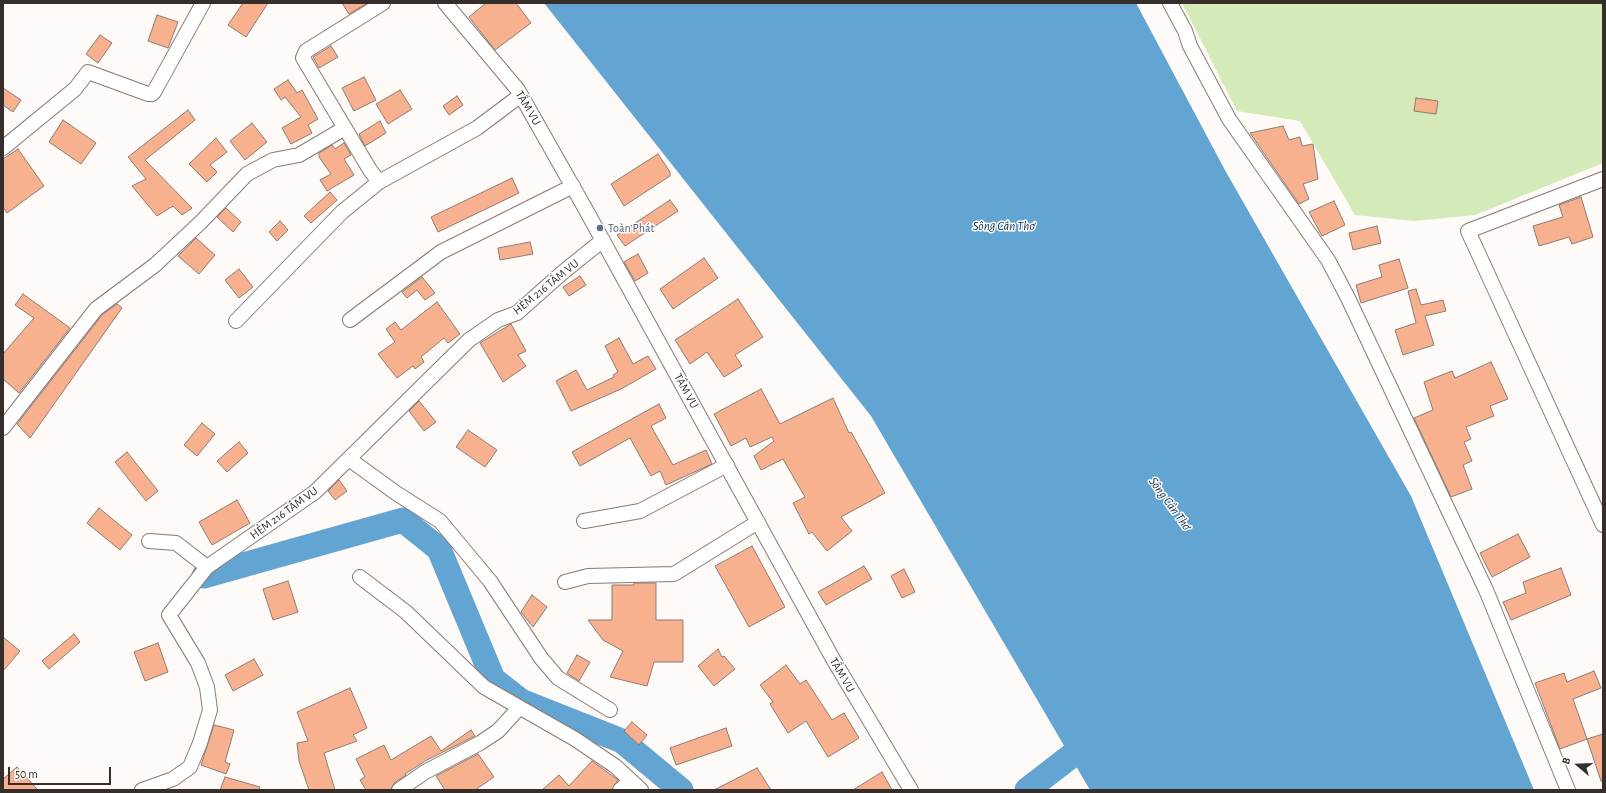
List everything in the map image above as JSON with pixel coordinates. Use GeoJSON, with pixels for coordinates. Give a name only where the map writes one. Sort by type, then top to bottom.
{"type":"FeatureCollection","features":[{"type":"Feature","properties":{"kind":"street"},"geometry":{"type":"LineString","coordinates":[[3,148],[75,89],[88,72],[148,94],[154,92],[203,3]]}},
{"type":"Feature","properties":{"kind":"street"},"geometry":{"type":"LineString","coordinates":[[379,182],[303,58],[306,51],[383,3]]}},
{"type":"Feature","properties":{"kind":"street","name":"TẦM VU"},"geometry":{"type":"LineString","coordinates":[[445,3],[521,95],[603,240],[833,659],[911,790]]}},
{"type":"Feature","properties":{"kind":"street"},"geometry":{"type":"LineString","coordinates":[[1170,3],[1186,31],[1190,46],[1233,126],[1328,260],[1348,298],[1486,590],[1568,790]]}},
{"type":"Feature","properties":{"kind":"street"},"geometry":{"type":"LineString","coordinates":[[236,320],[342,212],[379,182],[477,128],[521,95]]}},
{"type":"Feature","properties":{"kind":"street"},"geometry":{"type":"LineString","coordinates":[[3,428],[96,309],[155,265],[202,222],[247,174],[273,160],[299,155],[345,128]]}},
{"type":"Feature","properties":{"kind":"street"},"geometry":{"type":"LineString","coordinates":[[1603,179],[1468,231],[1603,525]]}},
{"type":"Feature","properties":{"kind":"street"},"geometry":{"type":"LineString","coordinates":[[350,320],[441,252],[573,186]]}},
{"type":"Feature","properties":{"kind":"street","name":"HẺM 216 TẦM VU"},"geometry":{"type":"LineString","coordinates":[[142,790],[173,779],[190,767],[200,743],[210,710],[207,687],[198,663],[169,615],[207,567],[315,492],[469,340],[498,320],[517,314],[562,273],[603,240]]}},
{"type":"Feature","properties":{"kind":"street"},"geometry":{"type":"LineString","coordinates":[[349,459],[396,493],[440,521],[490,581],[541,658],[558,678],[610,710]]}},
{"type":"Feature","properties":{"kind":"street"},"geometry":{"type":"LineString","coordinates":[[584,521],[640,511],[726,465]]}},
{"type":"Feature","properties":{"kind":"street"},"geometry":{"type":"LineString","coordinates":[[565,582],[588,576],[674,574],[758,522]]}},
{"type":"Feature","properties":{"kind":"street"},"geometry":{"type":"LineString","coordinates":[[149,541],[176,543],[207,567]]}},
{"type":"Feature","properties":{"kind":"street"},"geometry":{"type":"LineString","coordinates":[[360,578],[406,612],[484,687],[519,708],[575,738],[615,766],[625,785],[641,790]]}},
{"type":"Feature","properties":{"kind":"street"},"geometry":{"type":"LineString","coordinates":[[399,790],[425,772],[480,743],[498,731],[519,708]]}},
{"type":"Feature","properties":{"kind":"green space"},"geometry":{"type":"Polygon","coordinates":[[[1182,3],[1603,3],[1603,163],[1475,215],[1415,221],[1355,215],[1300,121],[1237,111],[1182,3]]]}},
{"type":"Feature","properties":{"kind":"water","name":"Sông Cần Thơ"},"geometry":{"type":"Polygon","coordinates":[[[544,3],[1136,3],[1226,172],[1411,496],[1534,790],[1090,790],[871,416],[544,3]]]}},
{"type":"Feature","properties":{"kind":"building"},"geometry":{"type":"Polygon","coordinates":[[[243,3],[268,3],[246,37],[228,25],[243,3]]]}},
{"type":"Feature","properties":{"kind":"building"},"geometry":{"type":"Polygon","coordinates":[[[342,3],[365,3],[366,4],[349,14],[342,3]]]}},
{"type":"Feature","properties":{"kind":"building"},"geometry":{"type":"Polygon","coordinates":[[[486,3],[516,3],[531,23],[495,50],[469,17],[486,3]]]}},
{"type":"Feature","properties":{"kind":"building"},"geometry":{"type":"Polygon","coordinates":[[[157,15],[178,22],[168,48],[148,41],[157,15]]]}},
{"type":"Feature","properties":{"kind":"building"},"geometry":{"type":"Polygon","coordinates":[[[100,35],[112,43],[98,63],[86,54],[100,35]]]}},
{"type":"Feature","properties":{"kind":"building"},"geometry":{"type":"Polygon","coordinates":[[[331,46],[338,57],[319,68],[313,57],[331,46]]]}},
{"type":"Feature","properties":{"kind":"building"},"geometry":{"type":"Polygon","coordinates":[[[364,77],[376,100],[354,111],[342,88],[364,77]]]}},
{"type":"Feature","properties":{"kind":"building"},"geometry":{"type":"Polygon","coordinates":[[[288,80],[297,93],[302,90],[318,119],[308,125],[312,133],[291,144],[282,128],[301,117],[285,97],[281,100],[274,89],[288,80]]]}},
{"type":"Feature","properties":{"kind":"building"},"geometry":{"type":"Polygon","coordinates":[[[3,88],[21,100],[13,112],[3,105],[3,88]]]}},
{"type":"Feature","properties":{"kind":"building"},"geometry":{"type":"Polygon","coordinates":[[[400,90],[412,109],[388,124],[376,104],[400,90]]]}},
{"type":"Feature","properties":{"kind":"building"},"geometry":{"type":"Polygon","coordinates":[[[457,96],[463,105],[449,115],[443,106],[457,96]]]}},
{"type":"Feature","properties":{"kind":"building"},"geometry":{"type":"Polygon","coordinates":[[[1416,98],[1438,101],[1436,114],[1414,111],[1416,98]]]}},
{"type":"Feature","properties":{"kind":"building"},"geometry":{"type":"Polygon","coordinates":[[[188,110],[195,120],[145,160],[192,208],[182,215],[173,206],[157,216],[132,186],[146,179],[128,157],[188,110]]]}},
{"type":"Feature","properties":{"kind":"building"},"geometry":{"type":"Polygon","coordinates":[[[63,120],[96,143],[81,164],[49,142],[63,120]]]}},
{"type":"Feature","properties":{"kind":"building"},"geometry":{"type":"Polygon","coordinates":[[[380,121],[386,133],[365,146],[359,134],[380,121]]]}},
{"type":"Feature","properties":{"kind":"building"},"geometry":{"type":"Polygon","coordinates":[[[252,123],[267,142],[245,160],[230,141],[252,123]]]}},
{"type":"Feature","properties":{"kind":"building"},"geometry":{"type":"Polygon","coordinates":[[[1283,126],[1289,140],[1300,137],[1302,146],[1313,144],[1318,179],[1303,184],[1309,199],[1299,204],[1250,133],[1283,126]]]}},
{"type":"Feature","properties":{"kind":"building"},"geometry":{"type":"Polygon","coordinates":[[[216,138],[227,152],[210,165],[217,172],[207,182],[189,164],[216,138]]]}},
{"type":"Feature","properties":{"kind":"building"},"geometry":{"type":"Polygon","coordinates":[[[344,143],[351,155],[344,159],[354,175],[327,191],[320,180],[331,174],[319,157],[319,153],[332,145],[335,149],[344,143]]]}},
{"type":"Feature","properties":{"kind":"building"},"geometry":{"type":"Polygon","coordinates":[[[18,149],[44,186],[7,213],[3,207],[3,159],[18,149]]]}},
{"type":"Feature","properties":{"kind":"building"},"geometry":{"type":"Polygon","coordinates":[[[658,154],[670,172],[670,176],[624,206],[611,184],[658,154]]]}},
{"type":"Feature","properties":{"kind":"building"},"geometry":{"type":"Polygon","coordinates":[[[512,178],[519,193],[438,232],[431,217],[512,178]]]}},
{"type":"Feature","properties":{"kind":"building"},"geometry":{"type":"Polygon","coordinates":[[[330,192],[337,200],[311,223],[304,216],[330,192]]]}},
{"type":"Feature","properties":{"kind":"building"},"geometry":{"type":"Polygon","coordinates":[[[1581,197],[1593,237],[1572,244],[1569,237],[1539,246],[1533,226],[1563,217],[1559,205],[1581,197]]]}},
{"type":"Feature","properties":{"kind":"building"},"geometry":{"type":"Polygon","coordinates":[[[670,200],[678,211],[625,246],[617,235],[670,200]]]}},
{"type":"Feature","properties":{"kind":"building"},"geometry":{"type":"Polygon","coordinates":[[[1334,201],[1345,225],[1322,236],[1309,212],[1334,201]]]}},
{"type":"Feature","properties":{"kind":"building"},"geometry":{"type":"Polygon","coordinates":[[[226,208],[241,222],[233,232],[217,217],[226,208]]]}},
{"type":"Feature","properties":{"kind":"building"},"geometry":{"type":"Polygon","coordinates":[[[280,221],[288,230],[277,241],[269,232],[280,221]]]}},
{"type":"Feature","properties":{"kind":"building"},"geometry":{"type":"Polygon","coordinates":[[[1377,226],[1381,243],[1353,250],[1349,233],[1377,226]]]}},
{"type":"Feature","properties":{"kind":"building"},"geometry":{"type":"Polygon","coordinates":[[[196,238],[215,255],[199,274],[178,256],[196,238]]]}},
{"type":"Feature","properties":{"kind":"building"},"geometry":{"type":"Polygon","coordinates":[[[530,242],[533,254],[500,260],[498,248],[530,242]]]}},
{"type":"Feature","properties":{"kind":"building"},"geometry":{"type":"Polygon","coordinates":[[[638,254],[648,273],[635,281],[624,262],[638,254]]]}},
{"type":"Feature","properties":{"kind":"building"},"geometry":{"type":"Polygon","coordinates":[[[704,258],[718,278],[673,309],[660,289],[704,258]]]}},
{"type":"Feature","properties":{"kind":"building"},"geometry":{"type":"Polygon","coordinates":[[[1399,259],[1408,288],[1361,303],[1356,285],[1382,277],[1379,265],[1399,259]]]}},
{"type":"Feature","properties":{"kind":"building"},"geometry":{"type":"Polygon","coordinates":[[[239,269],[253,287],[239,298],[225,280],[239,269]]]}},
{"type":"Feature","properties":{"kind":"building"},"geometry":{"type":"Polygon","coordinates":[[[580,276],[586,285],[569,296],[563,287],[580,276]]]}},
{"type":"Feature","properties":{"kind":"building"},"geometry":{"type":"Polygon","coordinates":[[[422,277],[435,293],[425,300],[417,290],[407,298],[402,292],[422,277]]]}},
{"type":"Feature","properties":{"kind":"building"},"geometry":{"type":"Polygon","coordinates":[[[1416,289],[1421,305],[1443,300],[1446,311],[1425,316],[1434,345],[1403,355],[1395,330],[1416,323],[1408,291],[1416,289]]]}},
{"type":"Feature","properties":{"kind":"building"},"geometry":{"type":"Polygon","coordinates":[[[23,294],[70,328],[19,393],[3,379],[3,354],[34,318],[15,305],[23,294]]]}},
{"type":"Feature","properties":{"kind":"building"},"geometry":{"type":"Polygon","coordinates":[[[738,299],[763,337],[735,355],[742,366],[724,377],[707,352],[690,364],[675,340],[738,299]]]}},
{"type":"Feature","properties":{"kind":"building"},"geometry":{"type":"Polygon","coordinates":[[[437,302],[460,334],[448,343],[444,338],[421,357],[424,362],[415,369],[413,366],[397,378],[378,354],[395,342],[386,329],[395,322],[401,330],[437,302]]]}},
{"type":"Feature","properties":{"kind":"building"},"geometry":{"type":"Polygon","coordinates":[[[117,304],[122,308],[30,438],[17,424],[102,315],[117,304]]]}},
{"type":"Feature","properties":{"kind":"building"},"geometry":{"type":"Polygon","coordinates":[[[511,324],[526,351],[518,355],[526,366],[503,382],[480,343],[511,324]]]}},
{"type":"Feature","properties":{"kind":"building"},"geometry":{"type":"Polygon","coordinates":[[[619,338],[633,364],[648,356],[656,369],[621,389],[571,411],[556,381],[576,370],[587,390],[614,377],[613,375],[618,372],[605,346],[619,338]]]}},
{"type":"Feature","properties":{"kind":"building"},"geometry":{"type":"Polygon","coordinates":[[[1491,362],[1508,399],[1490,406],[1494,416],[1466,427],[1471,439],[1464,442],[1472,461],[1463,465],[1472,489],[1451,497],[1414,418],[1433,410],[1424,382],[1452,371],[1455,378],[1491,362]]]}},
{"type":"Feature","properties":{"kind":"building"},"geometry":{"type":"Polygon","coordinates":[[[761,389],[780,424],[833,398],[849,433],[851,432],[885,493],[841,517],[852,531],[827,551],[812,532],[809,534],[793,503],[805,497],[783,459],[761,470],[754,456],[774,441],[772,437],[750,447],[746,438],[731,446],[714,414],[761,389]]]}},
{"type":"Feature","properties":{"kind":"building"},"geometry":{"type":"Polygon","coordinates":[[[419,401],[436,422],[424,431],[409,411],[419,401]]]}},
{"type":"Feature","properties":{"kind":"building"},"geometry":{"type":"Polygon","coordinates":[[[659,404],[666,418],[651,426],[673,465],[706,450],[712,464],[666,485],[660,471],[651,476],[630,438],[580,466],[572,452],[659,404]]]}},
{"type":"Feature","properties":{"kind":"building"},"geometry":{"type":"Polygon","coordinates":[[[202,423],[215,434],[197,456],[184,445],[202,423]]]}},
{"type":"Feature","properties":{"kind":"building"},"geometry":{"type":"Polygon","coordinates":[[[468,430],[497,450],[485,467],[456,447],[468,430]]]}},
{"type":"Feature","properties":{"kind":"building"},"geometry":{"type":"Polygon","coordinates":[[[239,442],[248,453],[227,472],[217,461],[239,442]]]}},
{"type":"Feature","properties":{"kind":"building"},"geometry":{"type":"Polygon","coordinates":[[[127,452],[158,491],[146,501],[115,462],[127,452]]]}},
{"type":"Feature","properties":{"kind":"building"},"geometry":{"type":"Polygon","coordinates":[[[339,480],[347,491],[335,500],[328,491],[339,480]]]}},
{"type":"Feature","properties":{"kind":"building"},"geometry":{"type":"Polygon","coordinates":[[[237,500],[250,523],[212,545],[199,522],[237,500]]]}},
{"type":"Feature","properties":{"kind":"building"},"geometry":{"type":"Polygon","coordinates":[[[99,508],[132,535],[120,550],[87,523],[99,508]]]}},
{"type":"Feature","properties":{"kind":"building"},"geometry":{"type":"Polygon","coordinates":[[[1518,534],[1530,557],[1492,577],[1480,553],[1518,534]]]}},
{"type":"Feature","properties":{"kind":"building"},"geometry":{"type":"Polygon","coordinates":[[[752,546],[785,607],[749,627],[715,566],[752,546]]]}},
{"type":"Feature","properties":{"kind":"building"},"geometry":{"type":"Polygon","coordinates":[[[864,566],[872,579],[826,605],[818,592],[864,566]]]}},
{"type":"Feature","properties":{"kind":"building"},"geometry":{"type":"Polygon","coordinates":[[[1561,568],[1571,595],[1511,620],[1503,602],[1526,593],[1523,582],[1561,568]]]}},
{"type":"Feature","properties":{"kind":"building"},"geometry":{"type":"Polygon","coordinates":[[[904,569],[915,592],[902,598],[891,576],[904,569]]]}},
{"type":"Feature","properties":{"kind":"building"},"geometry":{"type":"Polygon","coordinates":[[[288,581],[298,612],[273,620],[263,589],[288,581]]]}},
{"type":"Feature","properties":{"kind":"building"},"geometry":{"type":"Polygon","coordinates":[[[634,583],[656,583],[656,620],[683,620],[683,662],[654,662],[647,686],[610,677],[623,651],[603,640],[588,620],[612,620],[612,585],[634,585],[634,583]]]}},
{"type":"Feature","properties":{"kind":"building"},"geometry":{"type":"Polygon","coordinates":[[[532,595],[547,607],[533,627],[521,612],[532,595]]]}},
{"type":"Feature","properties":{"kind":"building"},"geometry":{"type":"Polygon","coordinates":[[[74,634],[80,642],[49,669],[42,661],[74,634]]]}},
{"type":"Feature","properties":{"kind":"building"},"geometry":{"type":"Polygon","coordinates":[[[3,637],[20,651],[3,671],[3,637]]]}},
{"type":"Feature","properties":{"kind":"building"},"geometry":{"type":"Polygon","coordinates":[[[158,643],[168,672],[145,681],[134,652],[158,643]]]}},
{"type":"Feature","properties":{"kind":"building"},"geometry":{"type":"Polygon","coordinates":[[[718,649],[722,657],[724,656],[735,669],[714,686],[698,666],[718,649]]]}},
{"type":"Feature","properties":{"kind":"building"},"geometry":{"type":"Polygon","coordinates":[[[577,655],[590,662],[579,681],[567,673],[577,655]]]}},
{"type":"Feature","properties":{"kind":"building"},"geometry":{"type":"Polygon","coordinates":[[[254,659],[263,675],[233,691],[225,675],[254,659]]]}},
{"type":"Feature","properties":{"kind":"building"},"geometry":{"type":"Polygon","coordinates":[[[786,665],[800,684],[806,680],[832,720],[844,713],[859,738],[828,757],[806,721],[788,733],[770,704],[773,702],[760,685],[786,665]]]}},
{"type":"Feature","properties":{"kind":"building"},"geometry":{"type":"Polygon","coordinates":[[[1594,671],[1601,688],[1573,699],[1587,739],[1560,749],[1535,683],[1564,673],[1567,682],[1594,671]]]}},
{"type":"Feature","properties":{"kind":"building"},"geometry":{"type":"Polygon","coordinates":[[[350,688],[367,728],[353,735],[357,741],[324,753],[335,790],[309,790],[299,761],[297,743],[308,741],[297,712],[350,688]]]}},
{"type":"Feature","properties":{"kind":"building"},"geometry":{"type":"Polygon","coordinates":[[[632,722],[647,735],[639,745],[624,731],[632,722]]]}},
{"type":"Feature","properties":{"kind":"building"},"geometry":{"type":"Polygon","coordinates":[[[214,725],[234,730],[225,762],[230,764],[226,774],[201,765],[214,725]]]}},
{"type":"Feature","properties":{"kind":"building"},"geometry":{"type":"Polygon","coordinates":[[[726,728],[732,746],[676,765],[670,748],[726,728]]]}},
{"type":"Feature","properties":{"kind":"building"},"geometry":{"type":"Polygon","coordinates":[[[471,730],[475,736],[427,760],[405,774],[406,775],[394,783],[391,790],[366,790],[360,780],[365,777],[356,759],[384,745],[391,760],[431,736],[441,751],[471,730]]]}},
{"type":"Feature","properties":{"kind":"building"},"geometry":{"type":"Polygon","coordinates":[[[1603,734],[1603,781],[1601,781],[1587,739],[1603,734]]]}},
{"type":"Feature","properties":{"kind":"building"},"geometry":{"type":"Polygon","coordinates":[[[478,754],[494,777],[475,790],[445,790],[436,776],[478,754]]]}},
{"type":"Feature","properties":{"kind":"building"},"geometry":{"type":"Polygon","coordinates":[[[592,761],[618,780],[612,790],[542,790],[559,775],[569,786],[592,761]]]}},
{"type":"Feature","properties":{"kind":"building"},"geometry":{"type":"Polygon","coordinates":[[[17,767],[38,790],[3,790],[3,779],[17,767]]]}},
{"type":"Feature","properties":{"kind":"building"},"geometry":{"type":"Polygon","coordinates":[[[757,768],[771,790],[714,790],[757,768]]]}},
{"type":"Feature","properties":{"kind":"building"},"geometry":{"type":"Polygon","coordinates":[[[882,772],[892,790],[853,790],[882,772]]]}},
{"type":"Feature","properties":{"kind":"building"},"geometry":{"type":"Polygon","coordinates":[[[225,777],[260,787],[259,790],[220,790],[225,777]]]}},
{"type":"Feature","properties":{"kind":"waterway"},"geometry":{"type":"LineString","coordinates":[[204,576],[403,520],[439,549],[493,679],[521,701],[622,741],[681,790]]}},
{"type":"Feature","properties":{"kind":"waterway"},"geometry":{"type":"LineString","coordinates":[[1027,790],[1071,756]]}},
{"type":"Feature","properties":{"kind":"place","name":"Toàn Phát"},"geometry":{"type":"Point","coordinates":[600,228]}}]}
